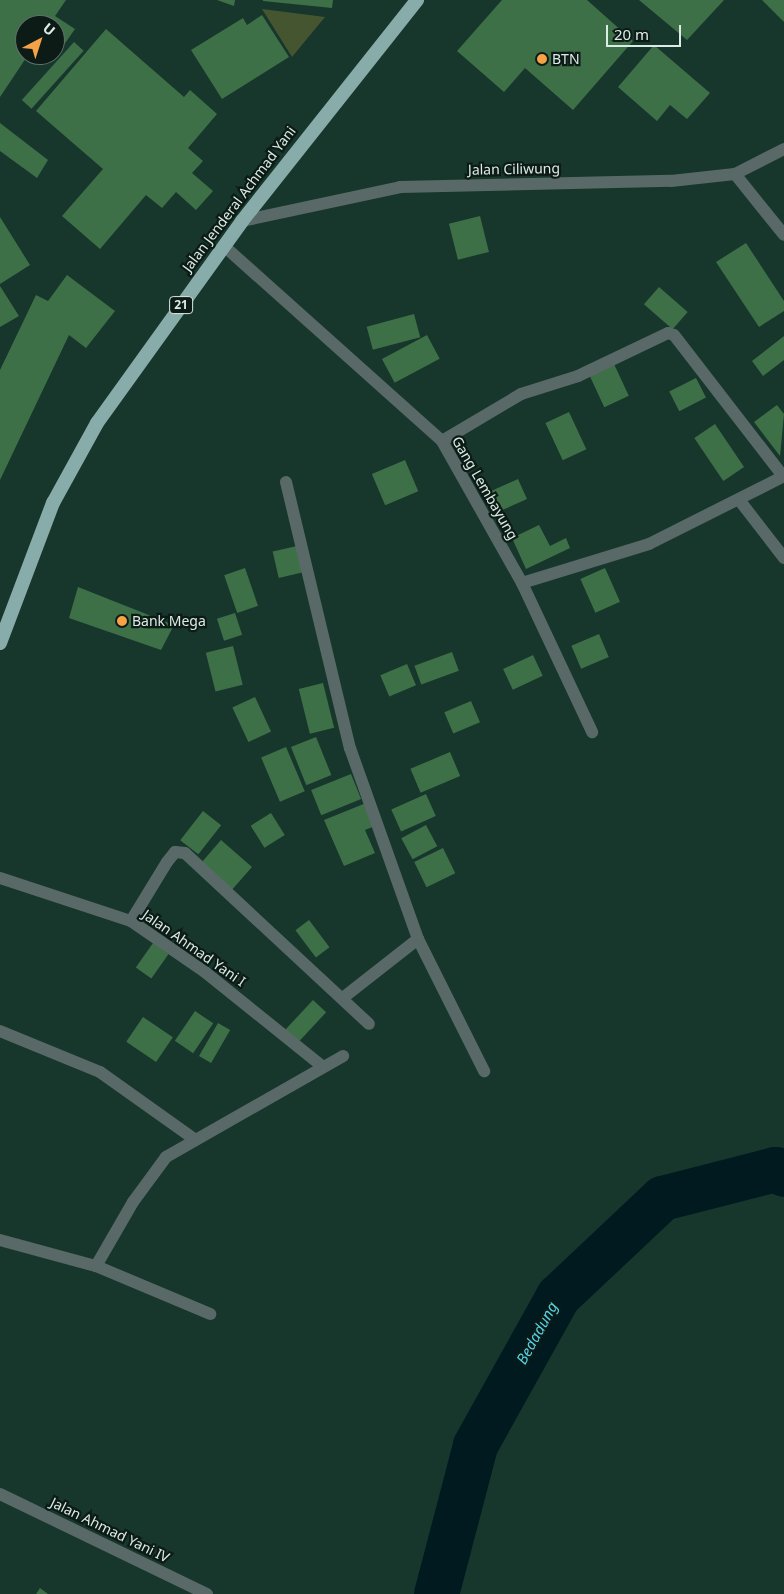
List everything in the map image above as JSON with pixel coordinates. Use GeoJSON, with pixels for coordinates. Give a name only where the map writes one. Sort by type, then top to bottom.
{"type":"FeatureCollection","features":[{"type":"Feature","properties":{"kind":"highway","name":"Jalan Jenderal Achmad Yani"},"geometry":{"type":"LineString","coordinates":[[0,643],[18,586],[73,464],[242,221],[417,0]]}},
{"type":"Feature","properties":{"kind":"street","name":"Jalan Ciliwung"},"geometry":{"type":"LineString","coordinates":[[242,221],[400,187],[670,181],[735,174],[784,149]]}},
{"type":"Feature","properties":{"kind":"street"},"geometry":{"type":"LineString","coordinates":[[735,174],[784,235]]}},
{"type":"Feature","properties":{"kind":"street","name":"Gang Lembayung"},"geometry":{"type":"LineString","coordinates":[[224,246],[442,441],[522,583],[592,732]]}},
{"type":"Feature","properties":{"kind":"street"},"geometry":{"type":"LineString","coordinates":[[442,441],[521,394],[578,376],[668,333],[674,335],[784,476],[740,501],[649,544],[522,583]]}},
{"type":"Feature","properties":{"kind":"street"},"geometry":{"type":"LineString","coordinates":[[286,482],[350,748],[418,939],[484,1071]]}},
{"type":"Feature","properties":{"kind":"street"},"geometry":{"type":"LineString","coordinates":[[740,501],[784,558]]}},
{"type":"Feature","properties":{"kind":"street"},"geometry":{"type":"LineString","coordinates":[[132,921],[175,852],[185,853],[344,997],[369,1024]]}},
{"type":"Feature","properties":{"kind":"street","name":"Jalan Ahmad Yani I"},"geometry":{"type":"LineString","coordinates":[[0,878],[132,921],[205,972],[323,1067]]}},
{"type":"Feature","properties":{"kind":"street"},"geometry":{"type":"LineString","coordinates":[[344,997],[418,939]]}},
{"type":"Feature","properties":{"kind":"street"},"geometry":{"type":"LineString","coordinates":[[0,1031],[100,1072],[193,1138]]}},
{"type":"Feature","properties":{"kind":"street"},"geometry":{"type":"LineString","coordinates":[[96,1266],[149,1180],[166,1157],[193,1138],[343,1056]]}},
{"type":"Feature","properties":{"kind":"street"},"geometry":{"type":"LineString","coordinates":[[0,1240],[96,1266],[210,1314]]}},
{"type":"Feature","properties":{"kind":"street","name":"Jalan Ahmad Yani IV"},"geometry":{"type":"LineString","coordinates":[[0,1494],[207,1594]]}},
{"type":"Feature","properties":{"kind":"green space"},"geometry":{"type":"Polygon","coordinates":[[[262,9],[325,17],[292,57],[262,9]]]}},
{"type":"Feature","properties":{"kind":"building"},"geometry":{"type":"Polygon","coordinates":[[[0,0],[66,0],[56,15],[15,15],[15,65],[21,65],[0,97],[0,0]]]}},
{"type":"Feature","properties":{"kind":"building"},"geometry":{"type":"Polygon","coordinates":[[[217,0],[235,0],[234,6],[217,0]]]}},
{"type":"Feature","properties":{"kind":"building"},"geometry":{"type":"Polygon","coordinates":[[[263,0],[333,0],[332,8],[263,0]]]}},
{"type":"Feature","properties":{"kind":"building","name":"BTN"},"geometry":{"type":"Polygon","coordinates":[[[502,0],[587,0],[633,41],[573,110],[525,68],[504,92],[457,51],[502,0]]]}},
{"type":"Feature","properties":{"kind":"building"},"geometry":{"type":"Polygon","coordinates":[[[639,0],[724,0],[687,40],[639,0]]]}},
{"type":"Feature","properties":{"kind":"building"},"geometry":{"type":"Polygon","coordinates":[[[762,0],[784,0],[784,22],[762,0]]]}},
{"type":"Feature","properties":{"kind":"building"},"geometry":{"type":"Polygon","coordinates":[[[262,15],[289,57],[222,99],[191,50],[243,18],[247,25],[262,15]]]}},
{"type":"Feature","properties":{"kind":"building"},"geometry":{"type":"Polygon","coordinates":[[[65,22],[75,29],[65,43],[65,22]]]}},
{"type":"Feature","properties":{"kind":"building"},"geometry":{"type":"Polygon","coordinates":[[[106,29],[184,97],[190,90],[217,114],[188,148],[203,161],[192,173],[213,191],[196,210],[176,192],[162,208],[146,195],[100,249],[62,216],[103,169],[36,111],[106,29]]]}},
{"type":"Feature","properties":{"kind":"building"},"geometry":{"type":"Polygon","coordinates":[[[74,42],[84,51],[31,109],[22,100],[53,65],[65,65],[65,52],[74,42]]]}},
{"type":"Feature","properties":{"kind":"building"},"geometry":{"type":"Polygon","coordinates":[[[654,45],[710,93],[687,119],[670,105],[657,121],[618,87],[654,45]]]}},
{"type":"Feature","properties":{"kind":"building"},"geometry":{"type":"Polygon","coordinates":[[[0,123],[48,160],[37,178],[0,151],[0,123]]]}},
{"type":"Feature","properties":{"kind":"building"},"geometry":{"type":"Polygon","coordinates":[[[480,216],[489,252],[458,260],[449,224],[480,216]]]}},
{"type":"Feature","properties":{"kind":"building"},"geometry":{"type":"Polygon","coordinates":[[[0,217],[30,265],[0,284],[0,217]]]}},
{"type":"Feature","properties":{"kind":"building"},"geometry":{"type":"Polygon","coordinates":[[[746,243],[784,301],[784,311],[759,327],[716,262],[746,243]]]}},
{"type":"Feature","properties":{"kind":"building"},"geometry":{"type":"Polygon","coordinates":[[[67,275],[115,311],[86,348],[69,335],[0,480],[0,370],[36,295],[48,301],[67,275]]]}},
{"type":"Feature","properties":{"kind":"building"},"geometry":{"type":"Polygon","coordinates":[[[0,286],[19,316],[0,327],[0,286]]]}},
{"type":"Feature","properties":{"kind":"building"},"geometry":{"type":"Polygon","coordinates":[[[659,287],[688,312],[673,329],[644,304],[659,287]]]}},
{"type":"Feature","properties":{"kind":"building"},"geometry":{"type":"Polygon","coordinates":[[[414,314],[420,337],[373,350],[367,327],[414,314]]]}},
{"type":"Feature","properties":{"kind":"building"},"geometry":{"type":"Polygon","coordinates":[[[427,335],[440,359],[395,383],[382,359],[427,335]]]}},
{"type":"Feature","properties":{"kind":"building"},"geometry":{"type":"Polygon","coordinates":[[[784,336],[784,360],[763,376],[752,361],[784,336]]]}},
{"type":"Feature","properties":{"kind":"building"},"geometry":{"type":"Polygon","coordinates":[[[614,364],[629,396],[604,407],[590,375],[614,364]]]}},
{"type":"Feature","properties":{"kind":"building"},"geometry":{"type":"Polygon","coordinates":[[[696,378],[706,398],[679,411],[669,392],[696,378]]]}},
{"type":"Feature","properties":{"kind":"building"},"geometry":{"type":"Polygon","coordinates":[[[777,405],[784,414],[780,456],[754,422],[777,405]]]}},
{"type":"Feature","properties":{"kind":"building"},"geometry":{"type":"Polygon","coordinates":[[[569,412],[586,449],[563,460],[545,423],[569,412]]]}},
{"type":"Feature","properties":{"kind":"building"},"geometry":{"type":"Polygon","coordinates":[[[715,424],[744,467],[723,481],[694,438],[715,424]]]}},
{"type":"Feature","properties":{"kind":"building"},"geometry":{"type":"Polygon","coordinates":[[[405,460],[418,491],[385,505],[372,474],[405,460]]]}},
{"type":"Feature","properties":{"kind":"building"},"geometry":{"type":"Polygon","coordinates":[[[518,479],[527,499],[494,514],[485,494],[518,479]]]}},
{"type":"Feature","properties":{"kind":"building"},"geometry":{"type":"Polygon","coordinates":[[[539,525],[550,546],[566,538],[570,548],[526,569],[512,538],[539,525]]]}},
{"type":"Feature","properties":{"kind":"building"},"geometry":{"type":"Polygon","coordinates":[[[297,546],[303,572],[279,578],[273,552],[297,546]]]}},
{"type":"Feature","properties":{"kind":"building"},"geometry":{"type":"Polygon","coordinates":[[[245,568],[258,606],[237,613],[224,575],[245,568]]]}},
{"type":"Feature","properties":{"kind":"building"},"geometry":{"type":"Polygon","coordinates":[[[605,568],[620,602],[595,613],[580,579],[605,568]]]}},
{"type":"Feature","properties":{"kind":"building","name":"Bank Mega"},"geometry":{"type":"Polygon","coordinates":[[[78,587],[174,625],[161,650],[69,618],[78,587]]]}},
{"type":"Feature","properties":{"kind":"building"},"geometry":{"type":"Polygon","coordinates":[[[235,613],[242,635],[224,641],[217,619],[235,613]]]}},
{"type":"Feature","properties":{"kind":"building"},"geometry":{"type":"Polygon","coordinates":[[[599,634],[609,657],[581,669],[571,646],[599,634]]]}},
{"type":"Feature","properties":{"kind":"building"},"geometry":{"type":"Polygon","coordinates":[[[233,646],[243,685],[216,692],[206,653],[233,646]]]}},
{"type":"Feature","properties":{"kind":"building"},"geometry":{"type":"Polygon","coordinates":[[[452,652],[459,671],[421,684],[414,666],[452,652]]]}},
{"type":"Feature","properties":{"kind":"building"},"geometry":{"type":"Polygon","coordinates":[[[533,655],[543,676],[513,690],[503,669],[533,655]]]}},
{"type":"Feature","properties":{"kind":"building"},"geometry":{"type":"Polygon","coordinates":[[[407,664],[416,685],[389,697],[380,675],[407,664]]]}},
{"type":"Feature","properties":{"kind":"building"},"geometry":{"type":"Polygon","coordinates":[[[323,683],[334,728],[310,734],[299,689],[323,683]]]}},
{"type":"Feature","properties":{"kind":"building"},"geometry":{"type":"Polygon","coordinates":[[[255,697],[271,731],[248,742],[232,708],[255,697]]]}},
{"type":"Feature","properties":{"kind":"building"},"geometry":{"type":"Polygon","coordinates":[[[471,701],[480,722],[453,734],[444,712],[471,701]]]}},
{"type":"Feature","properties":{"kind":"building"},"geometry":{"type":"Polygon","coordinates":[[[316,737],[331,775],[306,785],[291,747],[316,737]]]}},
{"type":"Feature","properties":{"kind":"building"},"geometry":{"type":"Polygon","coordinates":[[[286,747],[305,791],[280,802],[261,758],[286,747]]]}},
{"type":"Feature","properties":{"kind":"building"},"geometry":{"type":"Polygon","coordinates":[[[450,752],[460,776],[421,793],[410,769],[450,752]]]}},
{"type":"Feature","properties":{"kind":"building"},"geometry":{"type":"Polygon","coordinates":[[[351,774],[361,799],[321,815],[311,790],[351,774]]]}},
{"type":"Feature","properties":{"kind":"building"},"geometry":{"type":"Polygon","coordinates":[[[426,794],[436,816],[401,831],[391,809],[426,794]]]}},
{"type":"Feature","properties":{"kind":"building"},"geometry":{"type":"Polygon","coordinates":[[[366,803],[375,826],[365,830],[375,853],[344,866],[324,820],[366,803]]]}},
{"type":"Feature","properties":{"kind":"building"},"geometry":{"type":"Polygon","coordinates":[[[203,811],[221,825],[198,854],[180,840],[203,811]]]}},
{"type":"Feature","properties":{"kind":"building"},"geometry":{"type":"Polygon","coordinates":[[[271,813],[285,835],[264,848],[251,826],[271,813]]]}},
{"type":"Feature","properties":{"kind":"building"},"geometry":{"type":"Polygon","coordinates":[[[426,825],[437,846],[413,859],[401,838],[426,825]]]}},
{"type":"Feature","properties":{"kind":"building"},"geometry":{"type":"Polygon","coordinates":[[[221,840],[252,867],[232,890],[201,863],[221,840]]]}},
{"type":"Feature","properties":{"kind":"building"},"geometry":{"type":"Polygon","coordinates":[[[443,848],[455,873],[427,887],[414,862],[443,848]]]}},
{"type":"Feature","properties":{"kind":"building"},"geometry":{"type":"Polygon","coordinates":[[[309,920],[329,947],[316,957],[295,930],[309,920]]]}},
{"type":"Feature","properties":{"kind":"building"},"geometry":{"type":"Polygon","coordinates":[[[153,943],[169,954],[151,978],[136,968],[153,943]]]}},
{"type":"Feature","properties":{"kind":"building"},"geometry":{"type":"Polygon","coordinates":[[[313,1000],[326,1012],[298,1043],[284,1031],[313,1000]]]}},
{"type":"Feature","properties":{"kind":"building"},"geometry":{"type":"Polygon","coordinates":[[[195,1011],[213,1023],[193,1053],[175,1041],[195,1011]]]}},
{"type":"Feature","properties":{"kind":"building"},"geometry":{"type":"Polygon","coordinates":[[[143,1017],[173,1037],[156,1062],[126,1042],[143,1017]]]}},
{"type":"Feature","properties":{"kind":"building"},"geometry":{"type":"Polygon","coordinates":[[[218,1023],[230,1030],[211,1063],[199,1056],[218,1023]]]}},
{"type":"Feature","properties":{"kind":"building"},"geometry":{"type":"Polygon","coordinates":[[[40,1588],[48,1594],[36,1594],[40,1588]]]}},
{"type":"Feature","properties":{"kind":"waterway","name":"Bedadung"},"geometry":{"type":"LineString","coordinates":[[436,1594],[475,1445],[558,1296],[662,1198],[775,1169],[784,1174]]}},
{"type":"Feature","properties":{"kind":"place","name":"BTN"},"geometry":{"type":"Point","coordinates":[542,59]}},
{"type":"Feature","properties":{"kind":"place","name":"Bank Mega"},"geometry":{"type":"Point","coordinates":[122,621]}}]}
